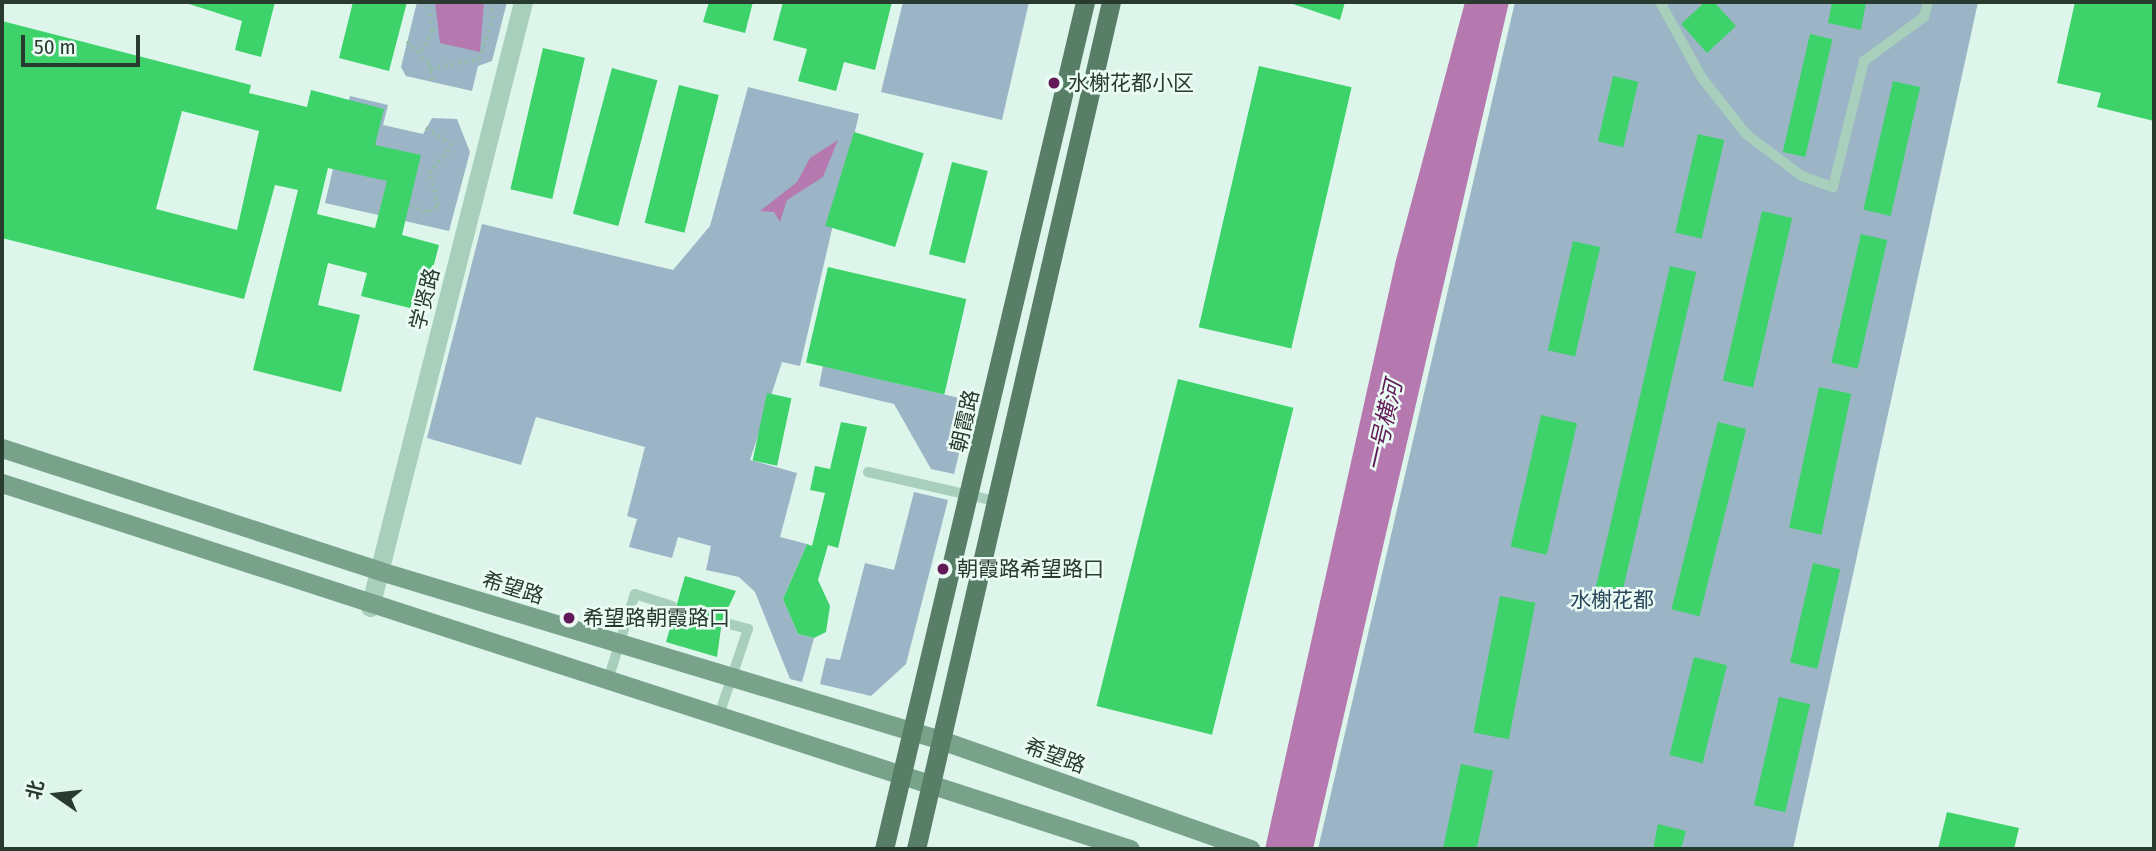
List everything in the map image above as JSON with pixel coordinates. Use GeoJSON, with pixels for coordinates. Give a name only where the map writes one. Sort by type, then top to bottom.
{"type":"FeatureCollection","features":[{"type":"Feature","properties":{"kind":"main road","name":"朝霞路"},"geometry":{"type":"LineString","coordinates":[[884,849],[971,494],[1086,2]]}},
{"type":"Feature","properties":{"kind":"main road"},"geometry":{"type":"LineString","coordinates":[[915,849],[1111,2]]}},
{"type":"Feature","properties":{"kind":"main road","name":"希望路"},"geometry":{"type":"LineString","coordinates":[[2,448],[380,571],[913,734],[941,740],[1250,849]]}},
{"type":"Feature","properties":{"kind":"main road"},"geometry":{"type":"LineString","coordinates":[[2,483],[370,607],[719,715],[901,778],[1130,849]]}},
{"type":"Feature","properties":{"kind":"street","name":"学贤路"},"geometry":{"type":"LineString","coordinates":[[370,607],[523,2]]}},
{"type":"Feature","properties":{"kind":"lane"},"geometry":{"type":"LineString","coordinates":[[1665,4],[1702,78],[1746,134],[1802,176],[1833,187],[1864,61],[1924,17],[1928,2]]}},
{"type":"Feature","properties":{"kind":"lane"},"geometry":{"type":"LineString","coordinates":[[868,472],[996,500]]}},
{"type":"Feature","properties":{"kind":"lane"},"geometry":{"type":"LineString","coordinates":[[607,681],[635,594],[672,606]]}},
{"type":"Feature","properties":{"kind":"lane"},"geometry":{"type":"LineString","coordinates":[[719,715],[748,629],[729,624]]}},
{"type":"Feature","properties":{"kind":"path"},"geometry":{"type":"LineString","coordinates":[[421,51],[432,30],[428,2]]}},
{"type":"Feature","properties":{"kind":"path"},"geometry":{"type":"LineString","coordinates":[[430,68],[479,59],[494,19],[490,2]]}},
{"type":"Feature","properties":{"kind":"path"},"geometry":{"type":"LineString","coordinates":[[407,41],[421,51],[430,68],[433,82]]}},
{"type":"Feature","properties":{"kind":"path"},"geometry":{"type":"LineString","coordinates":[[410,206],[428,211],[438,206],[429,173],[452,145],[425,127]]}},
{"type":"Feature","properties":{"kind":"green space"},"geometry":{"type":"Polygon","coordinates":[[[417,2],[507,2],[492,61],[478,66],[472,91],[406,76],[401,67],[417,2]]]}},
{"type":"Feature","properties":{"kind":"green space"},"geometry":{"type":"Polygon","coordinates":[[[903,2],[1029,2],[1002,120],[881,92],[903,2]]]}},
{"type":"Feature","properties":{"kind":"green space","name":"水榭花都"},"geometry":{"type":"Polygon","coordinates":[[[1515,2],[1978,2],[1793,849],[1318,849],[1515,2]]]}},
{"type":"Feature","properties":{"kind":"green space"},"geometry":{"type":"Polygon","coordinates":[[[748,87],[859,114],[800,366],[782,362],[750,460],[797,473],[780,537],[807,544],[783,599],[798,634],[814,638],[802,682],[790,679],[755,592],[739,577],[706,570],[711,546],[678,537],[672,558],[629,547],[637,519],[627,516],[645,447],[536,417],[521,465],[427,438],[482,224],[673,270],[710,226],[748,87]]]}},
{"type":"Feature","properties":{"kind":"green space"},"geometry":{"type":"Polygon","coordinates":[[[350,96],[388,105],[383,125],[423,134],[432,118],[457,119],[470,152],[449,231],[325,203],[350,96]]]}},
{"type":"Feature","properties":{"kind":"green space"},"geometry":{"type":"Polygon","coordinates":[[[823,366],[972,401],[954,474],[931,469],[894,404],[819,386],[823,366]]]}},
{"type":"Feature","properties":{"kind":"green space"},"geometry":{"type":"Polygon","coordinates":[[[914,492],[948,500],[906,664],[871,696],[820,684],[826,658],[840,660],[865,563],[894,570],[914,492]]]}},
{"type":"Feature","properties":{"kind":"water"},"geometry":{"type":"Polygon","coordinates":[[[435,2],[484,2],[480,52],[440,43],[435,2]]]}},
{"type":"Feature","properties":{"kind":"water","name":"一号横河"},"geometry":{"type":"Polygon","coordinates":[[[1465,2],[1509,2],[1313,849],[1265,849],[1396,260],[1465,2]]]}},
{"type":"Feature","properties":{"kind":"water"},"geometry":{"type":"Polygon","coordinates":[[[838,140],[823,177],[787,200],[780,222],[774,212],[760,211],[797,182],[810,158],[838,140]]]}},
{"type":"Feature","properties":{"kind":"building"},"geometry":{"type":"Polygon","coordinates":[[[183,2],[275,2],[261,57],[235,50],[242,21],[183,2]]]}},
{"type":"Feature","properties":{"kind":"building"},"geometry":{"type":"Polygon","coordinates":[[[353,2],[407,2],[389,71],[339,58],[353,2]]]}},
{"type":"Feature","properties":{"kind":"building"},"geometry":{"type":"Polygon","coordinates":[[[709,2],[753,2],[745,33],[703,22],[709,2]]]}},
{"type":"Feature","properties":{"kind":"building"},"geometry":{"type":"Polygon","coordinates":[[[783,2],[892,2],[875,70],[844,62],[836,91],[798,81],[807,49],[773,40],[783,2]]]}},
{"type":"Feature","properties":{"kind":"building"},"geometry":{"type":"Polygon","coordinates":[[[1287,2],[1345,2],[1340,20],[1287,2]]]}},
{"type":"Feature","properties":{"kind":"building"},"geometry":{"type":"Polygon","coordinates":[[[1705,2],[1714,2],[1736,26],[1707,53],[1681,24],[1705,2]]]}},
{"type":"Feature","properties":{"kind":"building"},"geometry":{"type":"Polygon","coordinates":[[[1832,2],[1866,2],[1861,30],[1828,23],[1832,2]]]}},
{"type":"Feature","properties":{"kind":"building"},"geometry":{"type":"Polygon","coordinates":[[[2075,2],[2154,2],[2154,121],[2097,107],[2101,93],[2057,83],[2075,2]]]}},
{"type":"Feature","properties":{"kind":"building"},"geometry":{"type":"Polygon","coordinates":[[[2,21],[251,85],[249,93],[307,107],[311,90],[384,109],[375,145],[421,155],[402,235],[439,245],[422,311],[361,296],[367,273],[328,263],[318,305],[360,315],[341,392],[253,370],[298,190],[275,185],[244,299],[2,238],[2,21]],[[182,111],[156,209],[237,230],[259,131],[182,111]],[[328,168],[317,214],[375,228],[387,181],[328,168]]]}},
{"type":"Feature","properties":{"kind":"building"},"geometry":{"type":"Polygon","coordinates":[[[1810,34],[1832,39],[1805,157],[1783,152],[1810,34]]]}},
{"type":"Feature","properties":{"kind":"building"},"geometry":{"type":"Polygon","coordinates":[[[543,48],[585,58],[552,199],[510,189],[543,48]]]}},
{"type":"Feature","properties":{"kind":"building"},"geometry":{"type":"Polygon","coordinates":[[[1259,66],[1352,87],[1291,349],[1199,327],[1259,66]]]}},
{"type":"Feature","properties":{"kind":"building"},"geometry":{"type":"Polygon","coordinates":[[[612,68],[657,80],[618,226],[573,214],[612,68]]]}},
{"type":"Feature","properties":{"kind":"building"},"geometry":{"type":"Polygon","coordinates":[[[1613,76],[1638,82],[1623,147],[1598,141],[1613,76]]]}},
{"type":"Feature","properties":{"kind":"building"},"geometry":{"type":"Polygon","coordinates":[[[1893,81],[1920,87],[1891,216],[1863,210],[1893,81]]]}},
{"type":"Feature","properties":{"kind":"building"},"geometry":{"type":"Polygon","coordinates":[[[679,85],[719,95],[684,233],[645,223],[679,85]]]}},
{"type":"Feature","properties":{"kind":"building"},"geometry":{"type":"Polygon","coordinates":[[[854,132],[924,153],[895,247],[825,226],[854,132]]]}},
{"type":"Feature","properties":{"kind":"building"},"geometry":{"type":"Polygon","coordinates":[[[1698,134],[1724,140],[1702,238],[1675,232],[1698,134]]]}},
{"type":"Feature","properties":{"kind":"building"},"geometry":{"type":"Polygon","coordinates":[[[952,162],[988,171],[965,263],[929,254],[952,162]]]}},
{"type":"Feature","properties":{"kind":"building"},"geometry":{"type":"Polygon","coordinates":[[[1762,211],[1792,218],[1753,388],[1723,381],[1762,211]]]}},
{"type":"Feature","properties":{"kind":"building"},"geometry":{"type":"Polygon","coordinates":[[[1861,234],[1887,240],[1858,369],[1831,363],[1861,234]]]}},
{"type":"Feature","properties":{"kind":"building"},"geometry":{"type":"Polygon","coordinates":[[[1573,241],[1600,247],[1575,356],[1548,350],[1573,241]]]}},
{"type":"Feature","properties":{"kind":"building"},"geometry":{"type":"Polygon","coordinates":[[[1670,266],[1696,272],[1622,595],[1596,589],[1670,266]]]}},
{"type":"Feature","properties":{"kind":"building"},"geometry":{"type":"Polygon","coordinates":[[[828,267],[966,299],[944,394],[806,362],[828,267]]]}},
{"type":"Feature","properties":{"kind":"building"},"geometry":{"type":"Polygon","coordinates":[[[1178,379],[1293,408],[1212,735],[1096,706],[1178,379]]]}},
{"type":"Feature","properties":{"kind":"building"},"geometry":{"type":"Polygon","coordinates":[[[1819,387],[1851,394],[1821,535],[1789,528],[1819,387]]]}},
{"type":"Feature","properties":{"kind":"building"},"geometry":{"type":"Polygon","coordinates":[[[767,393],[791,398],[777,466],[753,460],[767,393]]]}},
{"type":"Feature","properties":{"kind":"building"},"geometry":{"type":"Polygon","coordinates":[[[1541,415],[1577,423],[1547,555],[1511,547],[1541,415]]]}},
{"type":"Feature","properties":{"kind":"building"},"geometry":{"type":"Polygon","coordinates":[[[841,422],[867,427],[838,548],[828,545],[818,580],[830,606],[826,632],[814,638],[798,634],[783,599],[807,544],[812,546],[825,493],[810,490],[815,466],[830,469],[841,422]]]}},
{"type":"Feature","properties":{"kind":"building"},"geometry":{"type":"Polygon","coordinates":[[[1718,422],[1746,429],[1699,616],[1671,609],[1718,422]]]}},
{"type":"Feature","properties":{"kind":"building"},"geometry":{"type":"Polygon","coordinates":[[[1813,563],[1840,569],[1817,669],[1790,662],[1813,563]]]}},
{"type":"Feature","properties":{"kind":"building"},"geometry":{"type":"Polygon","coordinates":[[[685,576],[736,591],[722,621],[717,657],[666,642],[685,576]]]}},
{"type":"Feature","properties":{"kind":"building"},"geometry":{"type":"Polygon","coordinates":[[[1500,596],[1535,603],[1509,739],[1473,732],[1500,596]]]}},
{"type":"Feature","properties":{"kind":"building"},"geometry":{"type":"Polygon","coordinates":[[[1694,657],[1727,665],[1703,763],[1670,755],[1694,657]]]}},
{"type":"Feature","properties":{"kind":"building"},"geometry":{"type":"Polygon","coordinates":[[[1779,697],[1810,704],[1785,812],[1754,805],[1779,697]]]}},
{"type":"Feature","properties":{"kind":"building"},"geometry":{"type":"Polygon","coordinates":[[[1461,764],[1493,771],[1477,849],[1443,849],[1461,764]]]}},
{"type":"Feature","properties":{"kind":"building"},"geometry":{"type":"Polygon","coordinates":[[[1947,812],[2019,828],[2014,849],[1938,849],[1947,812]]]}},
{"type":"Feature","properties":{"kind":"building"},"geometry":{"type":"Polygon","coordinates":[[[1658,824],[1686,831],[1681,849],[1653,849],[1658,824]]]}},
{"type":"Feature","properties":{"kind":"place","name":"水榭花都小区"},"geometry":{"type":"Point","coordinates":[1054,83]}},
{"type":"Feature","properties":{"kind":"place","name":"朝霞路希望路口"},"geometry":{"type":"Point","coordinates":[943,569]}},
{"type":"Feature","properties":{"kind":"place","name":"希望路朝霞路口"},"geometry":{"type":"Point","coordinates":[569,618]}}]}
